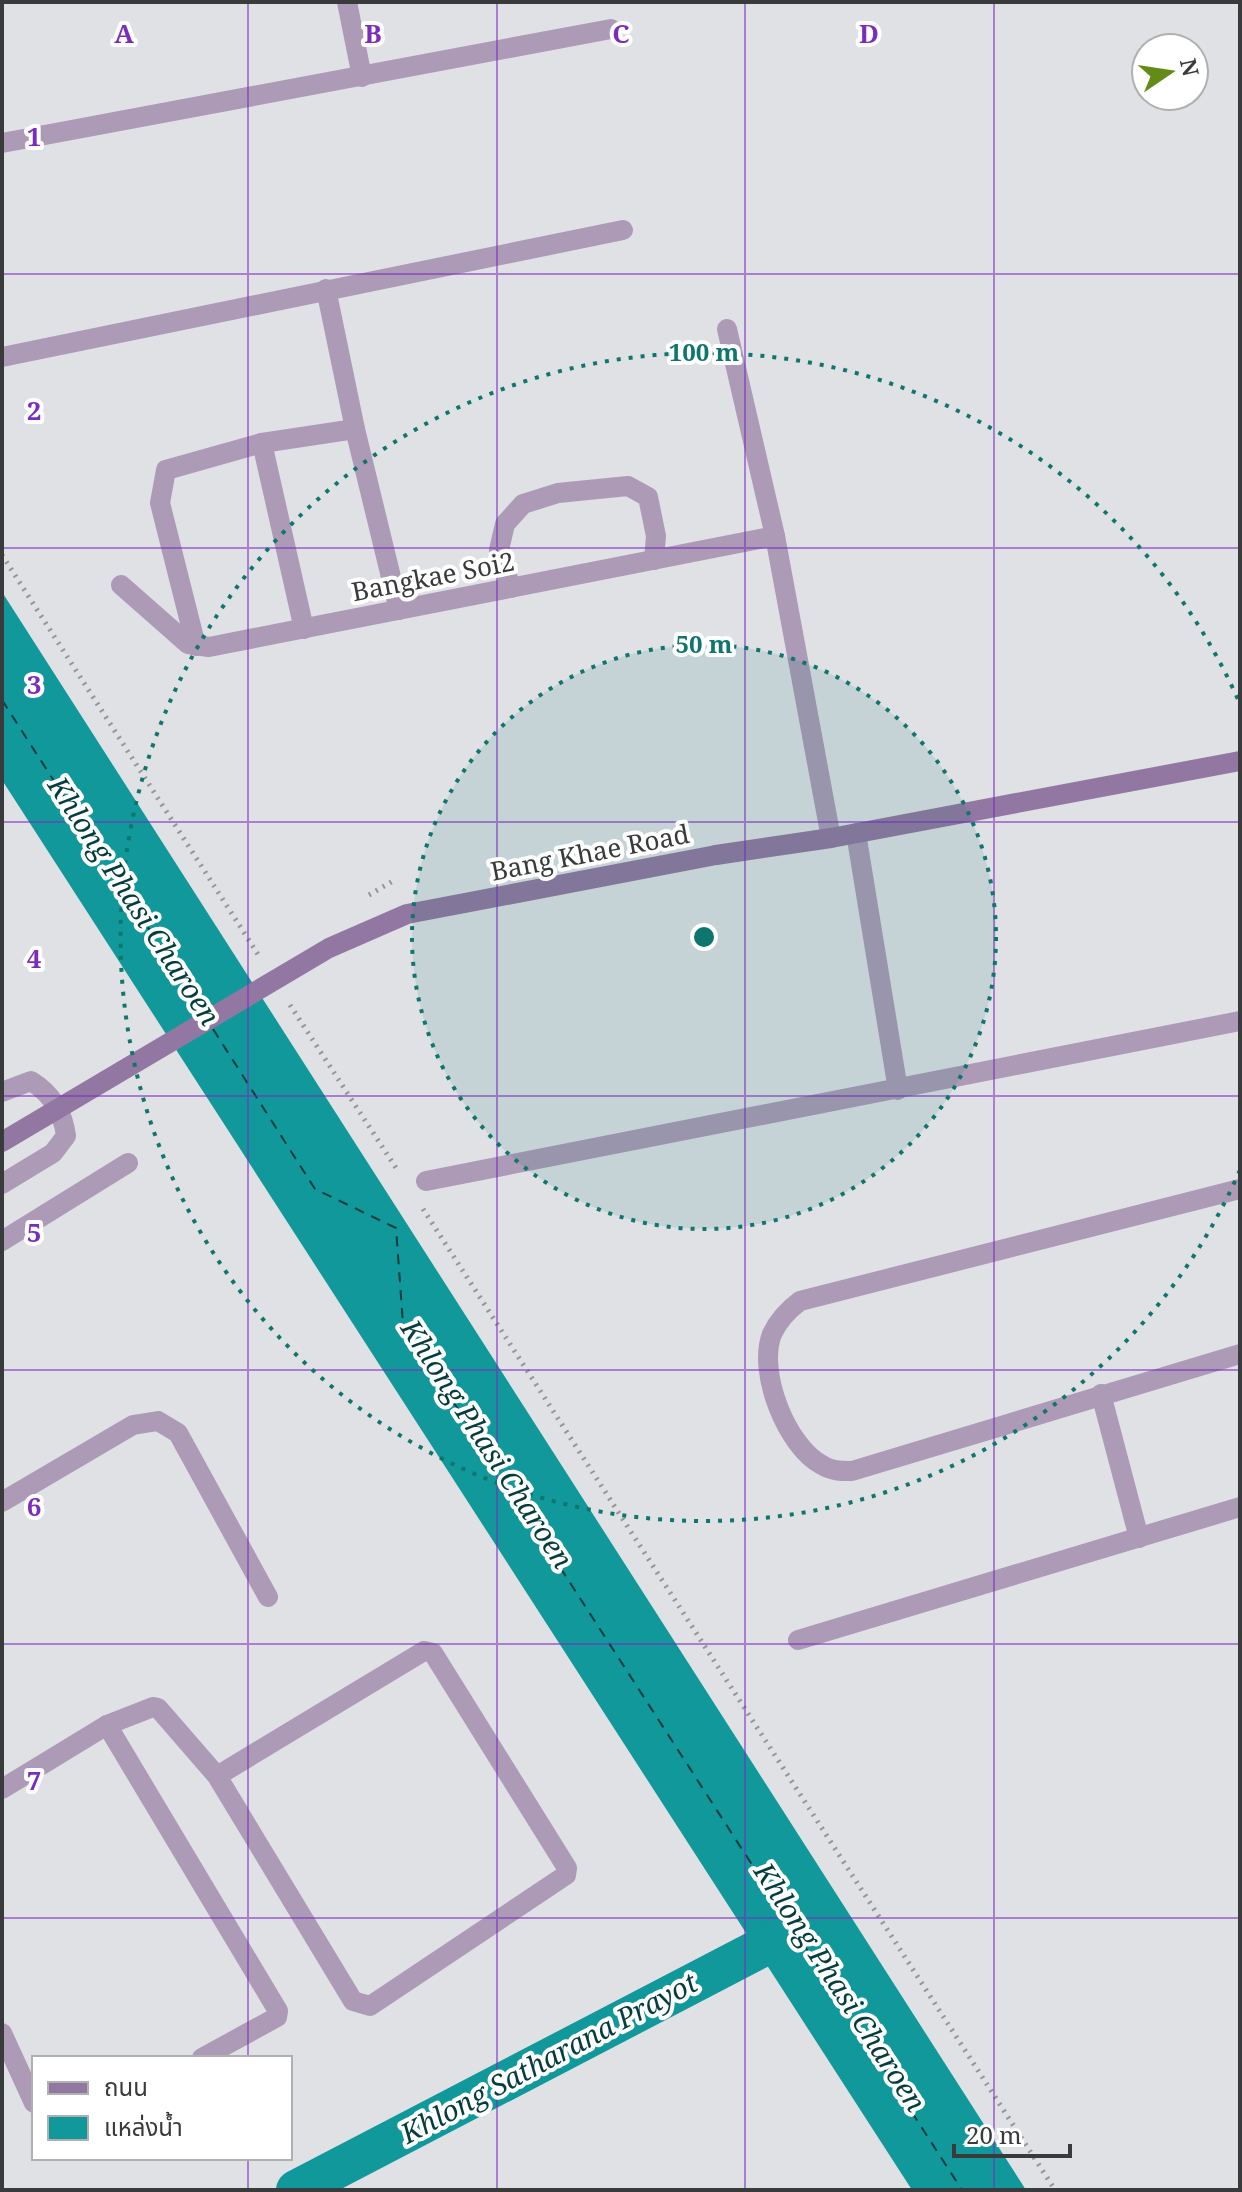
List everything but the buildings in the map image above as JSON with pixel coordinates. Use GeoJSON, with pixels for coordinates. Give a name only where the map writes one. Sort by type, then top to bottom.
{"type":"FeatureCollection","features":[{"type":"Feature","properties":{"kind":"main road","name":"Bang Khae Road"},"geometry":{"type":"LineString","coordinates":[[2,1142],[329,948],[407,914],[1240,761]]}},
{"type":"Feature","properties":{"kind":"street"},"geometry":{"type":"LineString","coordinates":[[347,2],[362,77]]}},
{"type":"Feature","properties":{"kind":"street"},"geometry":{"type":"LineString","coordinates":[[2,143],[611,29]]}},
{"type":"Feature","properties":{"kind":"street"},"geometry":{"type":"LineString","coordinates":[[2,357],[623,230]]}},
{"type":"Feature","properties":{"kind":"street"},"geometry":{"type":"LineString","coordinates":[[326,289],[355,429],[399,610]]}},
{"type":"Feature","properties":{"kind":"street"},"geometry":{"type":"LineString","coordinates":[[727,329],[775,536],[831,838]]}},
{"type":"Feature","properties":{"kind":"street"},"geometry":{"type":"LineString","coordinates":[[121,585],[188,644],[196,646],[160,503],[161,482],[166,470],[262,443],[355,429]]}},
{"type":"Feature","properties":{"kind":"street"},"geometry":{"type":"LineString","coordinates":[[262,443],[304,629]]}},
{"type":"Feature","properties":{"kind":"street"},"geometry":{"type":"LineString","coordinates":[[511,588],[499,550],[505,524],[523,504],[558,493],[628,486],[648,497],[656,536],[654,560]]}},
{"type":"Feature","properties":{"kind":"street","name":"Bangkae Soi2"},"geometry":{"type":"LineString","coordinates":[[196,646],[209,647],[304,629],[775,536]]}},
{"type":"Feature","properties":{"kind":"street"},"geometry":{"type":"LineString","coordinates":[[856,833],[898,1090]]}},
{"type":"Feature","properties":{"kind":"street"},"geometry":{"type":"LineString","coordinates":[[416,1187],[1240,1021]]}},
{"type":"Feature","properties":{"kind":"street"},"geometry":{"type":"LineString","coordinates":[[2,1092],[31,1081],[47,1090],[64,1118],[66,1136],[53,1153],[2,1184]]}},
{"type":"Feature","properties":{"kind":"street"},"geometry":{"type":"LineString","coordinates":[[2,1241],[128,1163]]}},
{"type":"Feature","properties":{"kind":"street"},"geometry":{"type":"LineString","coordinates":[[1240,1189],[800,1301],[781,1320],[771,1336],[771,1378],[783,1419],[793,1438],[821,1465],[836,1471],[852,1471],[1240,1354]]}},
{"type":"Feature","properties":{"kind":"street"},"geometry":{"type":"LineString","coordinates":[[1101,1394],[1139,1538]]}},
{"type":"Feature","properties":{"kind":"street"},"geometry":{"type":"LineString","coordinates":[[2,1502],[133,1425],[158,1421],[178,1433],[268,1597]]}},
{"type":"Feature","properties":{"kind":"street"},"geometry":{"type":"LineString","coordinates":[[798,1640],[1240,1507]]}},
{"type":"Feature","properties":{"kind":"street"},"geometry":{"type":"LineString","coordinates":[[2,1789],[107,1725],[153,1707],[158,1708],[217,1776],[353,2001],[360,2005],[370,2006],[566,1875],[567,1868],[433,1653],[424,1651],[217,1776]]}},
{"type":"Feature","properties":{"kind":"street"},"geometry":{"type":"LineString","coordinates":[[107,1725],[278,2011],[277,2017],[206,2056]]}},
{"type":"Feature","properties":{"kind":"street"},"geometry":{"type":"LineString","coordinates":[[2,2033],[32,2099]]}},
{"type":"Feature","properties":{"kind":"path"},"geometry":{"type":"LineString","coordinates":[[2,555],[261,959]]}},
{"type":"Feature","properties":{"kind":"path"},"geometry":{"type":"LineString","coordinates":[[285,996],[416,1187],[1055,2190]]}},
{"type":"Feature","properties":{"kind":"water","name":"Khlong Phasi Charoen"},"geometry":{"type":"Polygon","coordinates":[[[2,592],[1026,2190],[912,2190],[2,780],[2,592]]]}},
{"type":"Feature","properties":{"kind":"waterway","name":"Khlong Satharana Prayot"},"geometry":{"type":"LineString","coordinates":[[296,2190],[801,1927]]}},
{"type":"Feature","properties":{"kind":"ferry route"},"geometry":{"type":"LineString","coordinates":[[2,700],[203,1013]]}},
{"type":"Feature","properties":{"kind":"ferry route"},"geometry":{"type":"LineString","coordinates":[[213,1029],[315,1189],[396,1228],[403,1324],[962,2190]]}}]}
